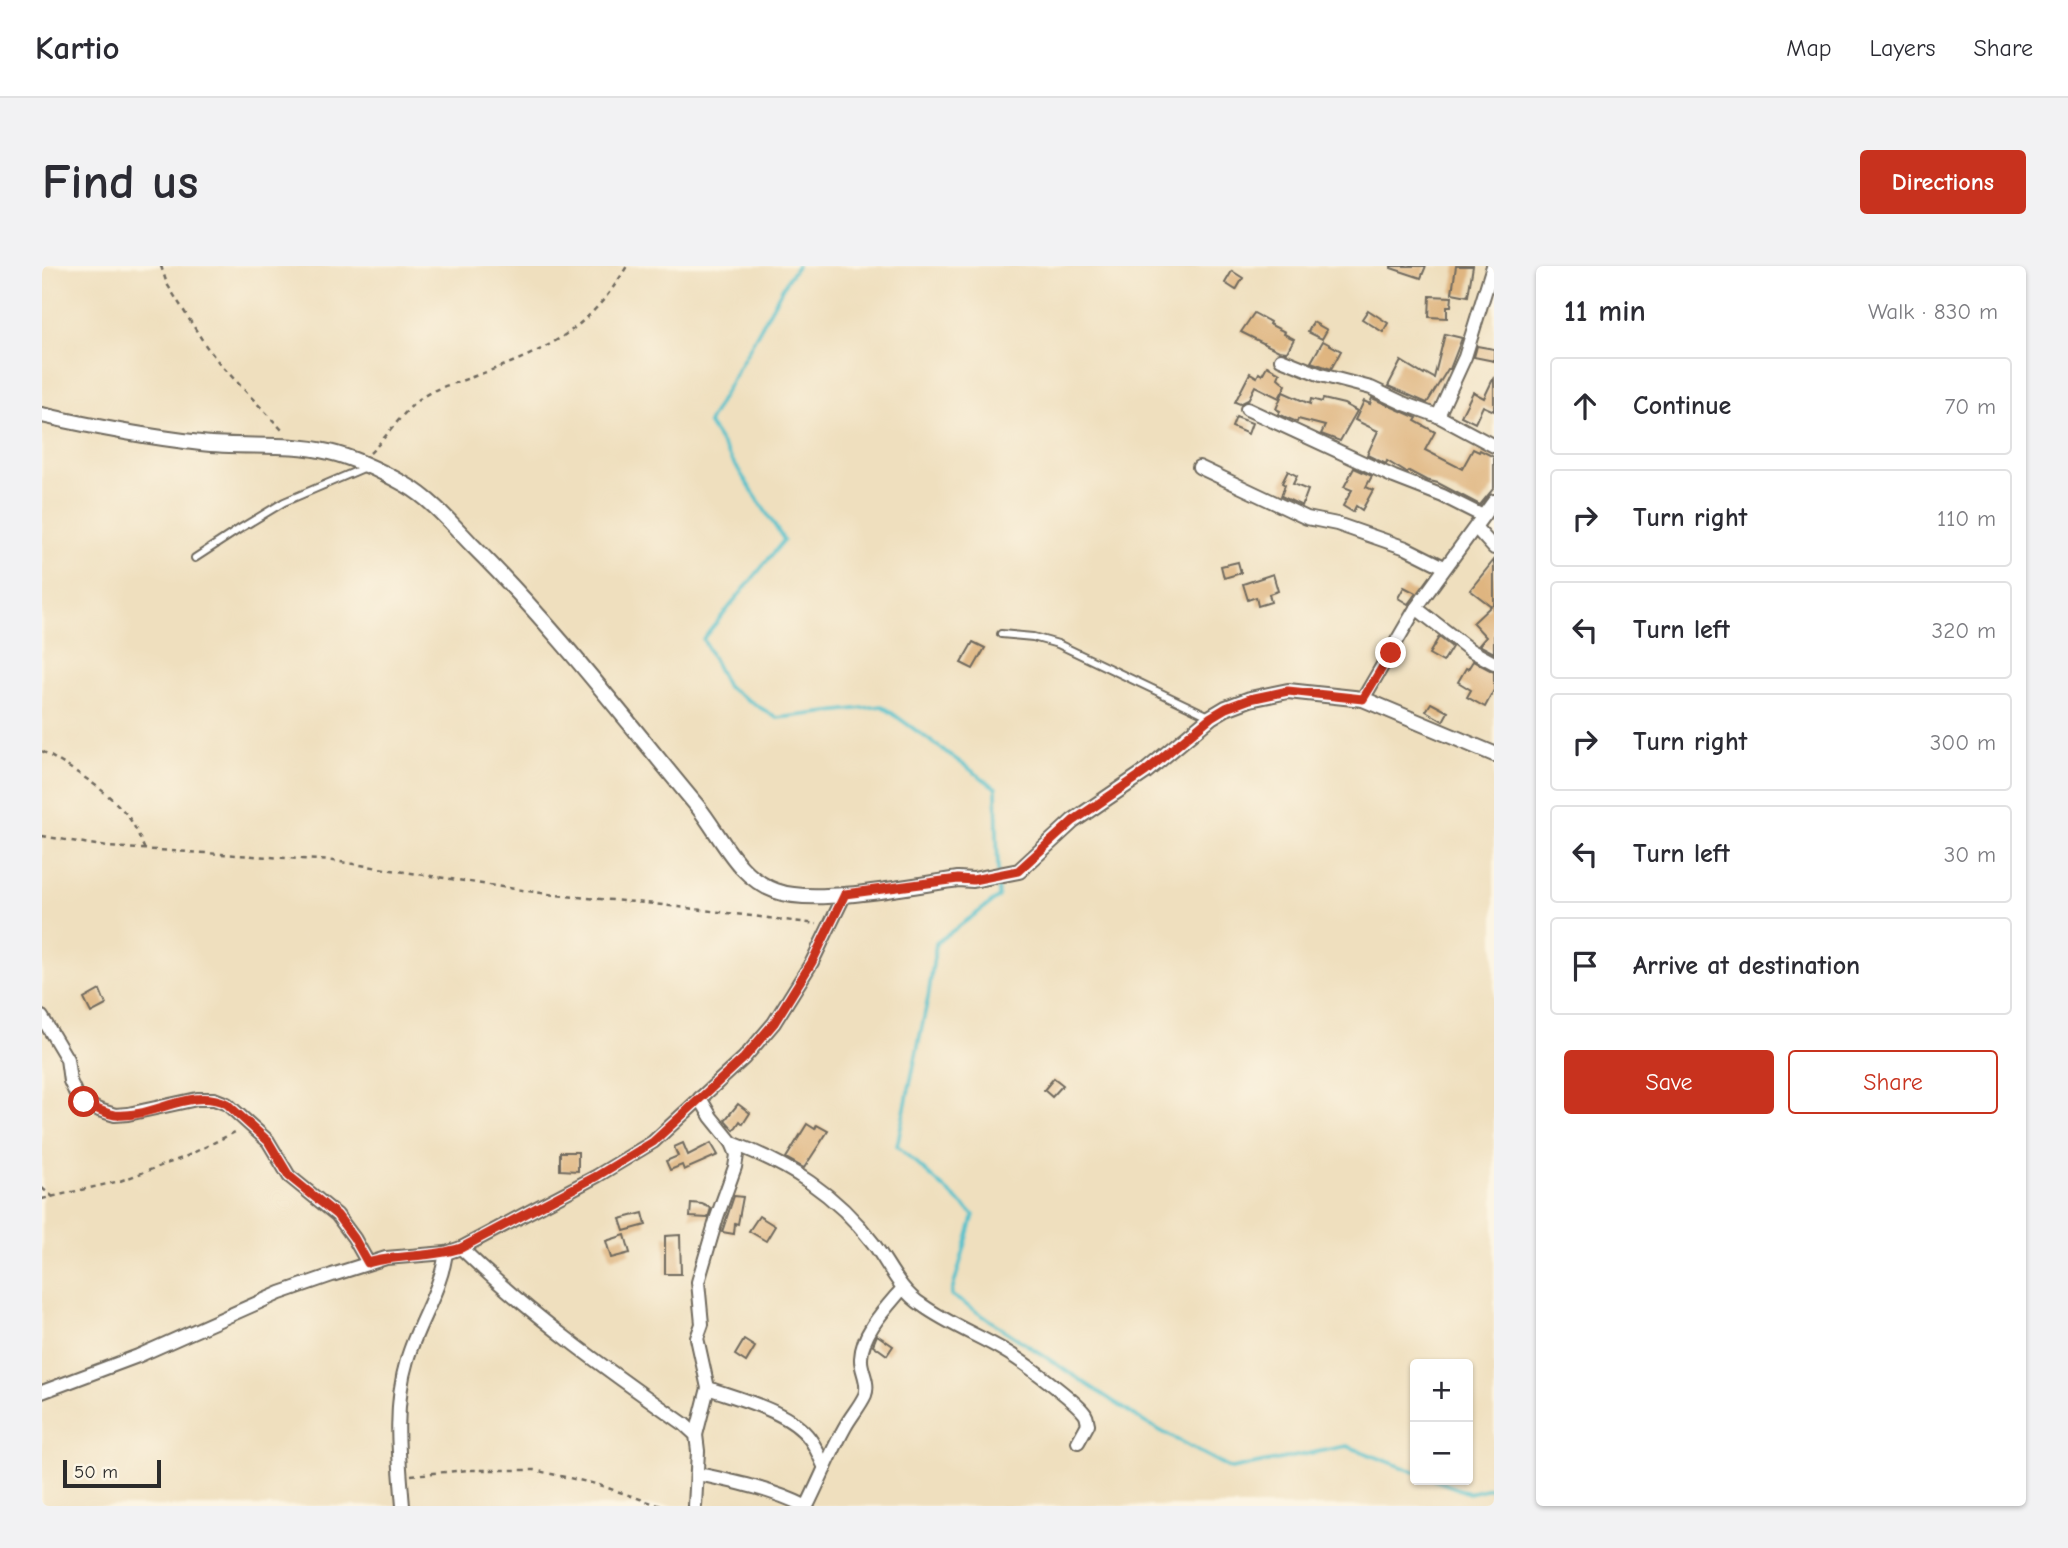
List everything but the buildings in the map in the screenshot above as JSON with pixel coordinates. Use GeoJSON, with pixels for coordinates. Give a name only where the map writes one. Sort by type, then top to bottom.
{"type":"FeatureCollection","features":[{"type":"Feature","properties":{"kind":"street"},"geometry":{"type":"LineString","coordinates":[[1438,416],[1465,357],[1493,266]]}},
{"type":"Feature","properties":{"kind":"street"},"geometry":{"type":"LineString","coordinates":[[1282,359],[1321,375],[1371,388],[1438,416],[1494,446]]}},
{"type":"Feature","properties":{"kind":"street"},"geometry":{"type":"LineString","coordinates":[[1247,409],[1381,472],[1443,496],[1480,522],[1494,548]]}},
{"type":"Feature","properties":{"kind":"street"},"geometry":{"type":"LineString","coordinates":[[42,415],[84,425],[203,443],[298,447],[330,452],[363,464],[408,486],[434,507],[513,585],[657,756],[706,817],[735,861],[755,881],[777,892],[804,897],[845,894],[958,879],[973,880],[1018,871],[1073,821],[1145,772],[1211,717],[1250,699],[1288,691],[1363,699],[1494,754]]}},
{"type":"Feature","properties":{"kind":"street"},"geometry":{"type":"LineString","coordinates":[[1199,467],[1307,517],[1337,524],[1406,548],[1444,567]]}},
{"type":"Feature","properties":{"kind":"street"},"geometry":{"type":"LineString","coordinates":[[1363,699],[1416,607],[1494,501]]}},
{"type":"Feature","properties":{"kind":"street"},"geometry":{"type":"LineString","coordinates":[[1416,607],[1470,650],[1494,663]]}},
{"type":"Feature","properties":{"kind":"street"},"geometry":{"type":"LineString","coordinates":[[42,1392],[149,1351],[280,1293],[368,1263],[393,1257],[446,1253],[461,1248],[597,1176],[653,1142],[744,1058],[774,1023],[812,962],[845,894]]}},
{"type":"Feature","properties":{"kind":"street"},"geometry":{"type":"LineString","coordinates":[[42,1017],[67,1059],[70,1081],[84,1102],[115,1115],[197,1099],[214,1099],[227,1104],[268,1141],[289,1176],[337,1215],[368,1263]]}},
{"type":"Feature","properties":{"kind":"street"},"geometry":{"type":"LineString","coordinates":[[695,1506],[698,1474],[696,1436],[708,1388],[697,1338],[702,1324],[698,1282],[737,1155],[732,1143],[710,1117],[701,1098]]}},
{"type":"Feature","properties":{"kind":"street"},"geometry":{"type":"LineString","coordinates":[[732,1143],[792,1171],[836,1201],[872,1242],[902,1289],[949,1323],[1006,1352],[1072,1401],[1086,1415],[1088,1424],[1078,1442]]}},
{"type":"Feature","properties":{"kind":"street"},"geometry":{"type":"LineString","coordinates":[[461,1248],[519,1301],[598,1364],[684,1424],[696,1436]]}},
{"type":"Feature","properties":{"kind":"street"},"geometry":{"type":"LineString","coordinates":[[403,1506],[398,1425],[402,1382],[413,1340],[443,1273],[446,1253]]}},
{"type":"Feature","properties":{"kind":"street"},"geometry":{"type":"LineString","coordinates":[[698,1474],[760,1487],[806,1506],[867,1388],[861,1368],[863,1345],[881,1314],[902,1289]]}},
{"type":"Feature","properties":{"kind":"street"},"geometry":{"type":"LineString","coordinates":[[708,1388],[760,1406],[785,1418],[810,1438],[825,1468]]}},
{"type":"Feature","properties":{"kind":"lane"},"geometry":{"type":"LineString","coordinates":[[195,558],[284,502],[363,464]]}},
{"type":"Feature","properties":{"kind":"lane"},"geometry":{"type":"LineString","coordinates":[[1001,634],[1058,644],[1211,717]]}},
{"type":"Feature","properties":{"kind":"path"},"geometry":{"type":"LineString","coordinates":[[161,266],[167,284],[220,364],[298,447]]}},
{"type":"Feature","properties":{"kind":"path"},"geometry":{"type":"LineString","coordinates":[[363,464],[421,398],[434,390],[516,361],[557,341],[592,315],[617,284],[627,266]]}},
{"type":"Feature","properties":{"kind":"path"},"geometry":{"type":"LineString","coordinates":[[42,751],[106,794],[129,817],[145,850]]}},
{"type":"Feature","properties":{"kind":"path"},"geometry":{"type":"LineString","coordinates":[[42,836],[108,847],[334,861],[554,895],[830,925]]}},
{"type":"Feature","properties":{"kind":"path"},"geometry":{"type":"LineString","coordinates":[[42,1199],[133,1177],[185,1157],[250,1125]]}},
{"type":"Feature","properties":{"kind":"path"},"geometry":{"type":"LineString","coordinates":[[42,1188],[53,1197]]}},
{"type":"Feature","properties":{"kind":"path"},"geometry":{"type":"LineString","coordinates":[[400,1476],[468,1470],[534,1470],[596,1484],[661,1506]]}},
{"type":"Feature","properties":{"kind":"waterway"},"geometry":{"type":"LineString","coordinates":[[797,266],[708,423],[784,540],[703,639],[727,687],[777,718],[882,706],[996,788],[998,872]]}},
{"type":"Feature","properties":{"kind":"waterway"},"geometry":{"type":"LineString","coordinates":[[998,879],[999,897],[936,943],[928,998],[897,1146],[974,1215],[951,1295],[1146,1423],[1231,1469],[1347,1446],[1410,1470]]}},
{"type":"Feature","properties":{"kind":"waterway"},"geometry":{"type":"LineString","coordinates":[[1448,1485],[1469,1493],[1494,1487]]}},
{"type":"Feature","properties":{"kind":"route"},"geometry":{"type":"LineString","coordinates":[[84,1102],[115,1115],[197,1099],[221,1101],[268,1141],[289,1176],[337,1215],[368,1263],[401,1256],[446,1253],[461,1248],[597,1176],[653,1142],[744,1058],[774,1023],[812,962],[845,894],[958,879],[973,880],[1018,871],[1073,821],[1145,772],[1211,717],[1226,708],[1250,699],[1288,691],[1363,699],[1391,653]]}}]}
